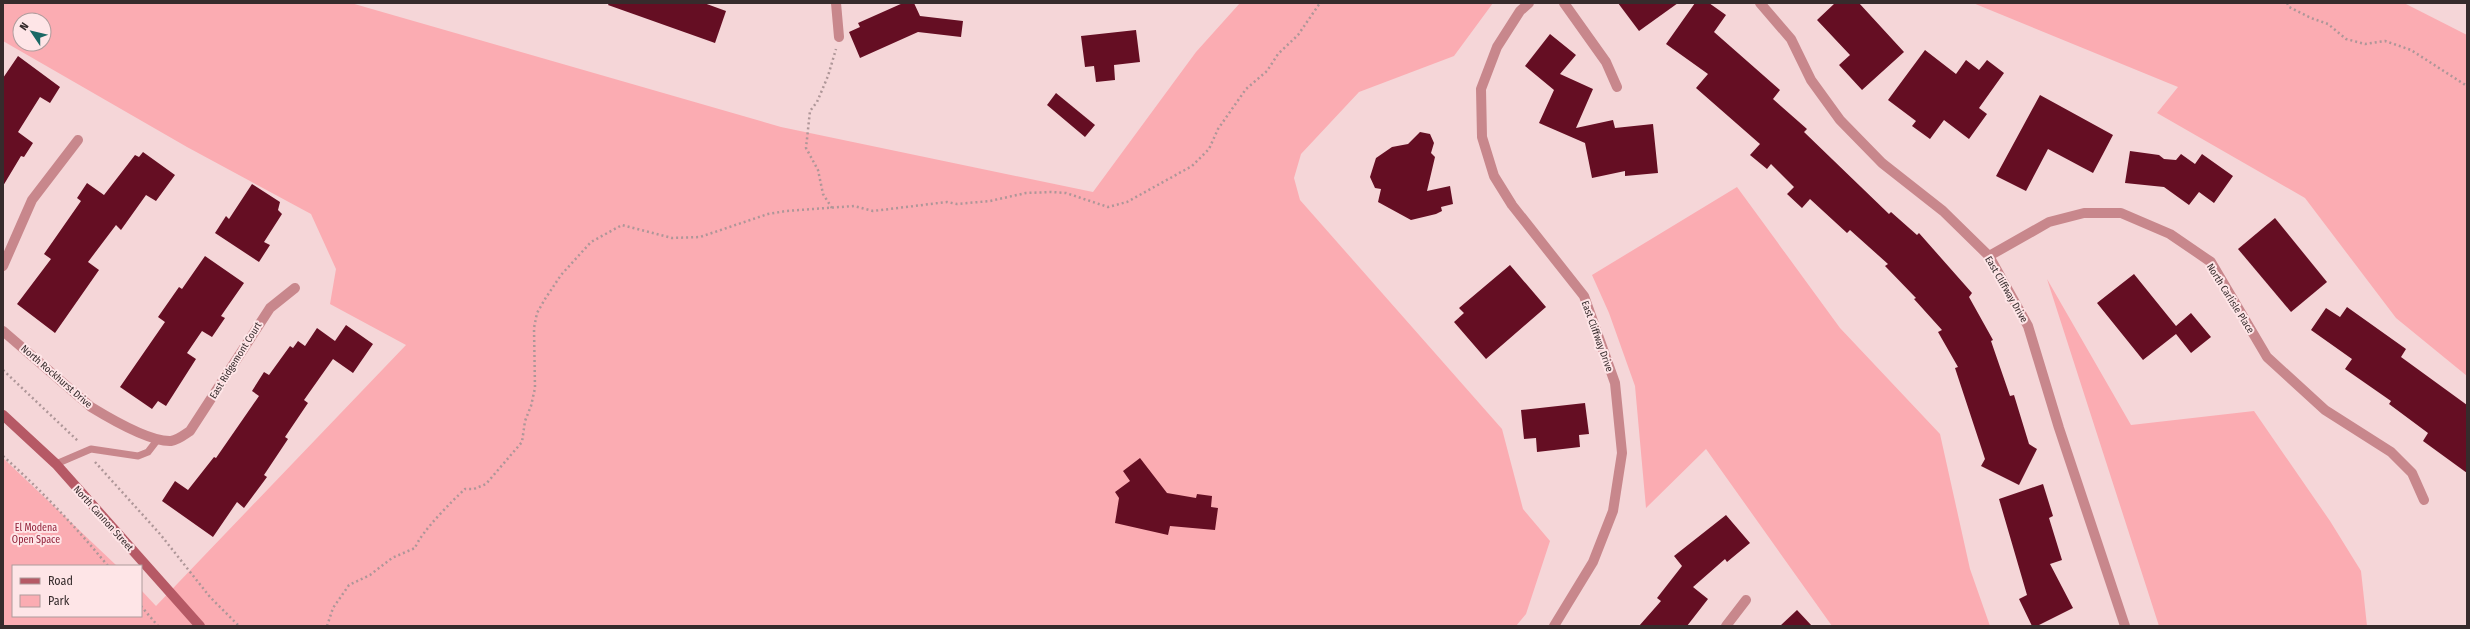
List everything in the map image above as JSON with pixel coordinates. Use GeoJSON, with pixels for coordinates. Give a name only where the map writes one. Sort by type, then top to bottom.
{"type":"FeatureCollection","features":[{"type":"Feature","properties":{"kind":"main road","name":"North Cannon Street"},"geometry":{"type":"LineString","coordinates":[[3,415],[56,464],[200,626]]}},
{"type":"Feature","properties":{"kind":"street"},"geometry":{"type":"LineString","coordinates":[[836,3],[839,37]]}},
{"type":"Feature","properties":{"kind":"street","name":"East Cliffway Drive"},"geometry":{"type":"LineString","coordinates":[[1529,3],[1520,11],[1497,47],[1481,89],[1482,136],[1494,176],[1512,205],[1584,296],[1615,383],[1622,453],[1613,511],[1592,562],[1554,626]]}},
{"type":"Feature","properties":{"kind":"street"},"geometry":{"type":"LineString","coordinates":[[1564,3],[1606,62],[1617,87]]}},
{"type":"Feature","properties":{"kind":"street","name":"East Cliffway Drive"},"geometry":{"type":"LineString","coordinates":[[1760,3],[1791,39],[1810,80],[1840,120],[1882,163],[1943,211],[1990,256],[2028,326],[2059,428],[2125,626]]}},
{"type":"Feature","properties":{"kind":"street"},"geometry":{"type":"LineString","coordinates":[[3,266],[32,200],[78,140]]}},
{"type":"Feature","properties":{"kind":"street","name":"North Carlisle Place"},"geometry":{"type":"LineString","coordinates":[[1990,256],[2049,222],[2084,213],[2121,213],[2170,234],[2211,262],[2267,357],[2325,410],[2391,452],[2412,473],[2424,500]]}},
{"type":"Feature","properties":{"kind":"street","name":"East Ridgemont Court"},"geometry":{"type":"LineString","coordinates":[[180,438],[195,423],[270,308],[295,288]]}},
{"type":"Feature","properties":{"kind":"street","name":"North Rockhurst Drive"},"geometry":{"type":"LineString","coordinates":[[3,331],[91,407],[106,416],[158,439],[172,441],[180,438]]}},
{"type":"Feature","properties":{"kind":"street"},"geometry":{"type":"LineString","coordinates":[[1726,626],[1746,600]]}},
{"type":"Feature","properties":{"kind":"lane"},"geometry":{"type":"LineString","coordinates":[[56,464],[85,450],[105,450],[138,456],[148,452],[158,439]]}},
{"type":"Feature","properties":{"kind":"path"},"geometry":{"type":"LineString","coordinates":[[327,626],[333,608],[349,585],[370,575],[392,558],[415,548],[419,538],[456,496],[465,489],[474,489],[486,484],[522,442],[525,421],[532,406],[535,388],[534,328],[537,313],[561,274],[591,242],[622,225],[672,238],[700,237],[768,214],[786,211],[854,206],[873,211],[947,202],[957,204],[990,201],[1026,193],[1066,193],[1108,207],[1126,202],[1192,166],[1209,149],[1218,129],[1246,89],[1267,71],[1278,54],[1298,36],[1320,3]]}},
{"type":"Feature","properties":{"kind":"path"},"geometry":{"type":"LineString","coordinates":[[2287,3],[2289,7],[2328,24],[2346,39],[2365,44],[2386,41],[2411,50],[2467,86]]}},
{"type":"Feature","properties":{"kind":"path"},"geometry":{"type":"LineString","coordinates":[[832,208],[823,194],[818,170],[806,148],[810,111],[817,102],[828,76],[839,37]]}},
{"type":"Feature","properties":{"kind":"path"},"geometry":{"type":"LineString","coordinates":[[3,370],[67,429],[160,534],[210,597],[240,626]]}},
{"type":"Feature","properties":{"kind":"path"},"geometry":{"type":"LineString","coordinates":[[3,456],[39,488],[107,565]]}},
{"type":"Feature","properties":{"kind":"path"},"geometry":{"type":"LineString","coordinates":[[142,607],[158,626]]}},
{"type":"Feature","properties":{"kind":"green space","name":"El Modena Open Space"},"geometry":{"type":"Polygon","coordinates":[[[3,3],[351,3],[781,127],[1093,192],[1196,52],[1240,3],[1493,3],[1454,56],[1359,92],[1301,154],[1294,178],[1300,200],[1502,429],[1523,509],[1550,541],[1526,614],[1516,626],[3,626],[3,458],[116,565],[12,565],[12,617],[142,617],[142,591],[156,606],[406,345],[330,304],[336,269],[311,214],[187,147],[22,52],[52,52],[52,12],[12,12],[12,46],[3,41],[3,3]]]}},
{"type":"Feature","properties":{"kind":"green space"},"geometry":{"type":"Polygon","coordinates":[[[1973,3],[2404,3],[2467,35],[2467,376],[2396,318],[2305,198],[2157,113],[2178,87],[1973,3]]]}},
{"type":"Feature","properties":{"kind":"green space"},"geometry":{"type":"Polygon","coordinates":[[[1737,187],[1840,328],[1940,434],[1970,569],[1990,626],[1832,626],[1706,449],[1646,508],[1635,386],[1609,313],[1592,275],[1737,187]]]}},
{"type":"Feature","properties":{"kind":"green space"},"geometry":{"type":"Polygon","coordinates":[[[2047,279],[2131,425],[2254,411],[2330,521],[2361,571],[2367,626],[2159,626],[2047,279]]]}},
{"type":"Feature","properties":{"kind":"building"},"geometry":{"type":"Polygon","coordinates":[[[609,3],[704,3],[726,11],[715,43],[608,5],[609,3]]]}},
{"type":"Feature","properties":{"kind":"building"},"geometry":{"type":"Polygon","coordinates":[[[903,3],[914,3],[920,16],[963,21],[961,37],[918,32],[860,58],[849,32],[860,27],[858,23],[903,3]]]}},
{"type":"Feature","properties":{"kind":"building"},"geometry":{"type":"Polygon","coordinates":[[[1618,3],[1678,3],[1639,31],[1618,3]]]}},
{"type":"Feature","properties":{"kind":"building"},"geometry":{"type":"Polygon","coordinates":[[[1695,3],[1709,3],[1726,15],[1714,32],[1780,90],[1773,99],[1807,129],[1804,132],[1889,214],[1891,212],[1917,235],[1919,233],[1972,293],[1969,297],[1993,340],[1991,341],[2010,396],[2014,395],[2029,444],[2037,449],[2019,485],[1981,466],[1985,459],[1955,368],[1958,367],[1938,332],[1942,330],[1914,299],[1916,298],[1885,266],[1888,264],[1850,230],[1847,233],[1810,199],[1802,208],[1787,194],[1794,187],[1771,164],[1767,169],[1750,155],[1760,144],[1696,88],[1708,74],[1666,44],[1695,3]]]}},
{"type":"Feature","properties":{"kind":"building"},"geometry":{"type":"Polygon","coordinates":[[[1835,3],[1859,3],[1904,52],[1862,90],[1839,65],[1850,55],[1817,20],[1835,3]]]}},
{"type":"Feature","properties":{"kind":"building"},"geometry":{"type":"Polygon","coordinates":[[[1136,30],[1140,62],[1114,65],[1115,80],[1096,82],[1094,66],[1085,67],[1081,36],[1136,30]]]}},
{"type":"Feature","properties":{"kind":"building"},"geometry":{"type":"Polygon","coordinates":[[[1550,34],[1576,55],[1560,74],[1593,89],[1576,128],[1613,120],[1615,128],[1653,124],[1658,173],[1625,176],[1625,171],[1592,178],[1585,143],[1539,123],[1554,90],[1525,66],[1550,34]]]}},
{"type":"Feature","properties":{"kind":"building"},"geometry":{"type":"Polygon","coordinates":[[[1925,50],[1956,74],[1966,60],[1979,70],[1987,60],[2004,73],[1979,108],[1987,114],[1969,139],[1944,120],[1930,139],[1912,126],[1916,121],[1888,100],[1925,50]]]}},
{"type":"Feature","properties":{"kind":"building"},"geometry":{"type":"Polygon","coordinates":[[[18,56],[60,87],[50,103],[40,97],[18,132],[33,143],[24,157],[21,156],[3,186],[3,78],[18,56]]]}},
{"type":"Feature","properties":{"kind":"building"},"geometry":{"type":"Polygon","coordinates":[[[1056,93],[1095,125],[1085,137],[1047,105],[1056,93]]]}},
{"type":"Feature","properties":{"kind":"building"},"geometry":{"type":"Polygon","coordinates":[[[2040,95],[2113,135],[2093,173],[2048,149],[2026,191],[1996,176],[2040,95]]]}},
{"type":"Feature","properties":{"kind":"building"},"geometry":{"type":"Polygon","coordinates":[[[1420,132],[1430,134],[1434,143],[1431,153],[1435,157],[1427,191],[1450,186],[1453,204],[1441,207],[1442,211],[1436,214],[1411,220],[1378,202],[1381,189],[1375,188],[1370,177],[1376,158],[1392,147],[1408,144],[1420,132]]]}},
{"type":"Feature","properties":{"kind":"building"},"geometry":{"type":"Polygon","coordinates":[[[2130,151],[2159,155],[2164,159],[2176,160],[2181,154],[2195,164],[2202,154],[2233,176],[2214,203],[2199,192],[2189,205],[2164,187],[2125,183],[2130,151]]]}},
{"type":"Feature","properties":{"kind":"building"},"geometry":{"type":"Polygon","coordinates":[[[143,152],[175,175],[156,201],[146,195],[121,230],[116,225],[88,262],[99,270],[55,333],[17,304],[51,259],[44,254],[81,201],[77,198],[87,183],[104,195],[135,155],[139,157],[143,152]]]}},
{"type":"Feature","properties":{"kind":"building"},"geometry":{"type":"Polygon","coordinates":[[[252,184],[280,202],[278,210],[282,214],[264,242],[270,245],[259,262],[215,233],[226,216],[229,219],[252,184]]]}},
{"type":"Feature","properties":{"kind":"building"},"geometry":{"type":"Polygon","coordinates":[[[2275,218],[2327,282],[2291,312],[2238,249],[2275,218]]]}},
{"type":"Feature","properties":{"kind":"building"},"geometry":{"type":"Polygon","coordinates":[[[205,256],[244,283],[221,316],[225,318],[212,337],[202,331],[187,353],[196,359],[166,406],[158,401],[152,409],[120,387],[165,322],[158,317],[179,287],[182,289],[205,256]]]}},
{"type":"Feature","properties":{"kind":"building"},"geometry":{"type":"Polygon","coordinates":[[[1510,265],[1546,307],[1486,359],[1454,322],[1464,313],[1459,308],[1510,265]]]}},
{"type":"Feature","properties":{"kind":"building"},"geometry":{"type":"Polygon","coordinates":[[[2134,274],[2176,326],[2191,313],[2211,337],[2191,353],[2176,334],[2143,360],[2097,303],[2134,274]]]}},
{"type":"Feature","properties":{"kind":"building"},"geometry":{"type":"Polygon","coordinates":[[[2347,307],[2406,349],[2401,357],[2467,405],[2467,473],[2423,441],[2428,433],[2389,404],[2391,401],[2345,369],[2352,359],[2311,330],[2326,308],[2340,317],[2347,307]]]}},
{"type":"Feature","properties":{"kind":"building"},"geometry":{"type":"Polygon","coordinates":[[[346,325],[373,344],[353,373],[333,359],[304,400],[308,403],[285,437],[288,439],[264,475],[267,477],[244,508],[237,502],[213,537],[162,501],[175,481],[188,490],[214,457],[216,458],[259,396],[252,391],[264,372],[269,375],[290,346],[293,348],[298,341],[305,346],[317,328],[335,341],[346,325]]]}},
{"type":"Feature","properties":{"kind":"building"},"geometry":{"type":"Polygon","coordinates":[[[1585,403],[1589,434],[1579,435],[1580,447],[1537,452],[1536,438],[1524,439],[1521,410],[1585,403]]]}},
{"type":"Feature","properties":{"kind":"building"},"geometry":{"type":"Polygon","coordinates":[[[1140,458],[1167,493],[1196,498],[1197,494],[1212,496],[1211,507],[1218,508],[1215,530],[1170,526],[1168,535],[1115,523],[1119,498],[1115,492],[1130,481],[1123,471],[1140,458]]]}},
{"type":"Feature","properties":{"kind":"building"},"geometry":{"type":"Polygon","coordinates":[[[2043,484],[2053,516],[2049,518],[2062,560],[2050,564],[2073,608],[2037,626],[2032,626],[2019,599],[2027,595],[1999,499],[2043,484]]]}},
{"type":"Feature","properties":{"kind":"building"},"geometry":{"type":"Polygon","coordinates":[[[1726,515],[1750,543],[1727,562],[1725,559],[1693,587],[1708,599],[1687,626],[1639,626],[1661,601],[1657,598],[1682,566],[1674,556],[1726,515]]]}},
{"type":"Feature","properties":{"kind":"building"},"geometry":{"type":"Polygon","coordinates":[[[1797,610],[1812,626],[1780,626],[1797,610]]]}}]}
